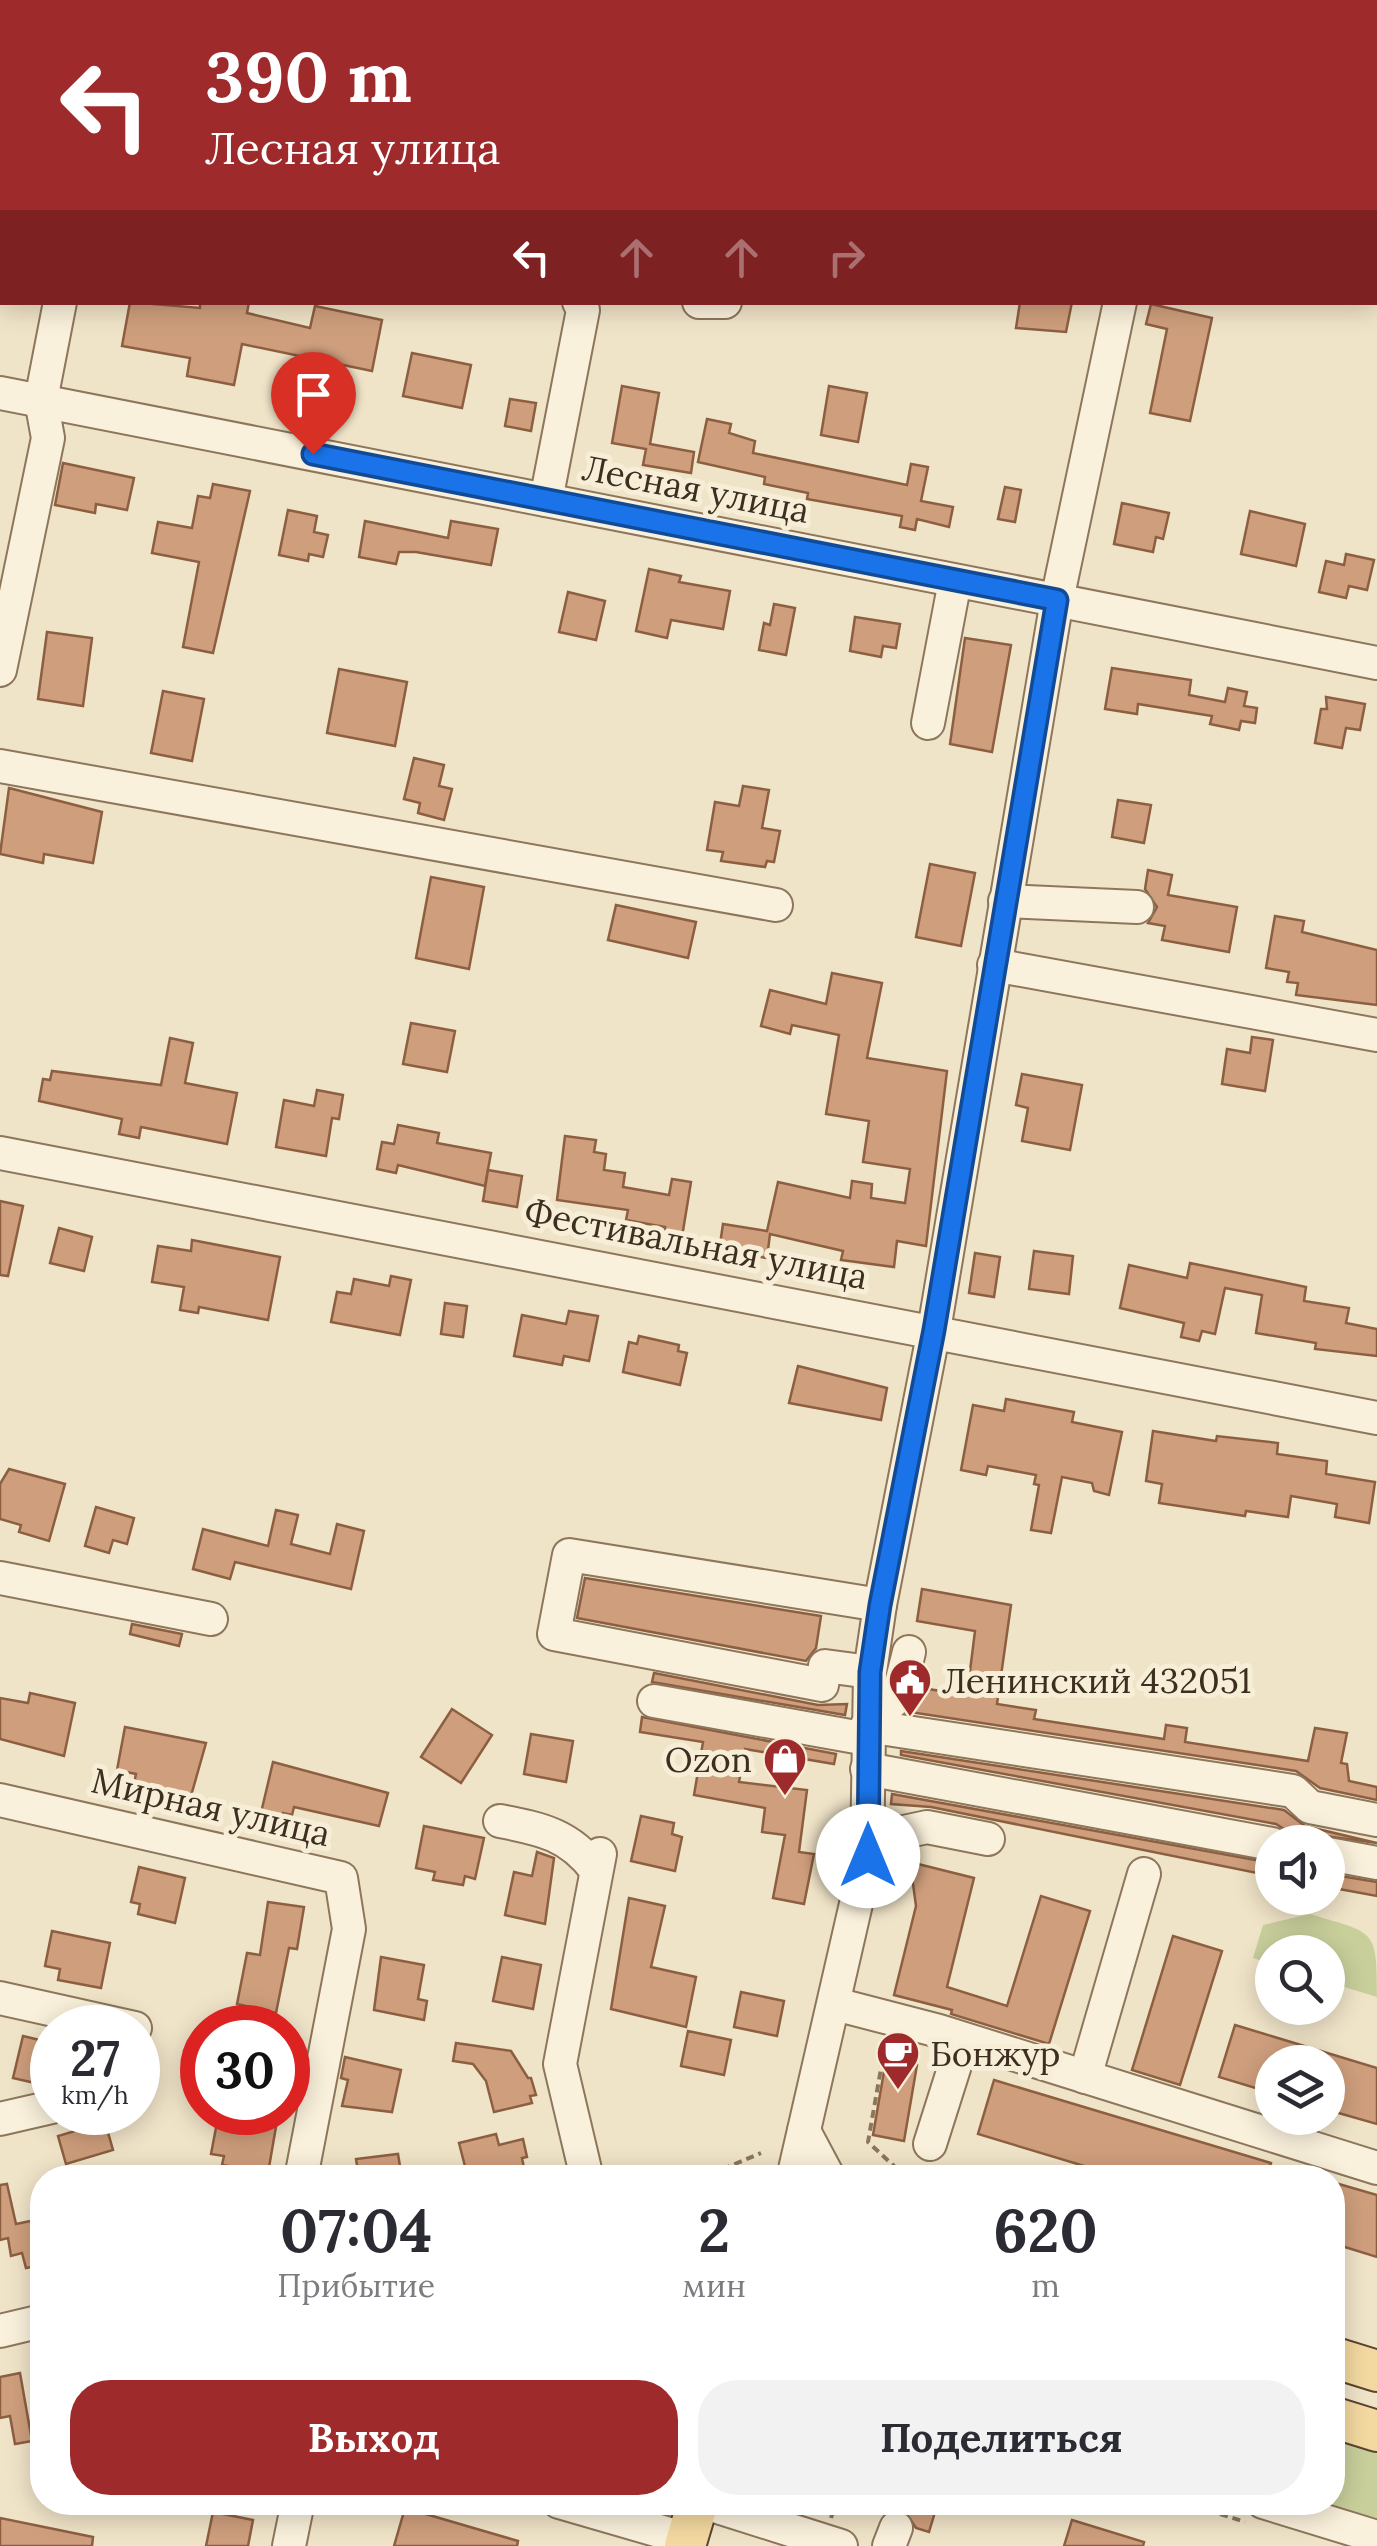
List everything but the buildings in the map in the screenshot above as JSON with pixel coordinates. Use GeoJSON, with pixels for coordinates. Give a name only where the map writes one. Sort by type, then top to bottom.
{"type":"FeatureCollection","features":[{"type":"Feature","properties":{"kind":"main road"},"geometry":{"type":"LineString","coordinates":[[1345,2361],[1377,2371]]}},
{"type":"Feature","properties":{"kind":"main road"},"geometry":{"type":"LineString","coordinates":[[1345,2422],[1377,2431]]}},
{"type":"Feature","properties":{"kind":"street"},"geometry":{"type":"LineString","coordinates":[[0,670],[48,438],[41,400],[59,305]]}},
{"type":"Feature","properties":{"kind":"street"},"geometry":{"type":"LineString","coordinates":[[546,500],[585,305]]}},
{"type":"Feature","properties":{"kind":"street"},"geometry":{"type":"LineString","coordinates":[[796,2165],[835,2004],[867,1840],[870,1672],[880,1605],[934,1330],[1057,600],[1119,305]]}},
{"type":"Feature","properties":{"kind":"street","name":"Лесная улица"},"geometry":{"type":"LineString","coordinates":[[0,392],[1377,662]]}},
{"type":"Feature","properties":{"kind":"street"},"geometry":{"type":"LineString","coordinates":[[928,722],[955,581]]}},
{"type":"Feature","properties":{"kind":"street"},"geometry":{"type":"LineString","coordinates":[[0,766],[776,905]]}},
{"type":"Feature","properties":{"kind":"street"},"geometry":{"type":"LineString","coordinates":[[1004,901],[1137,907]]}},
{"type":"Feature","properties":{"kind":"street"},"geometry":{"type":"LineString","coordinates":[[994,965],[1377,1036]]}},
{"type":"Feature","properties":{"kind":"street","name":"Фестивальная улица"},"geometry":{"type":"LineString","coordinates":[[0,1153],[1377,1418]]}},
{"type":"Feature","properties":{"kind":"street"},"geometry":{"type":"LineString","coordinates":[[870,1672],[826,1666],[822,1685],[554,1634],[569,1555],[880,1605]]}},
{"type":"Feature","properties":{"kind":"street"},"geometry":{"type":"LineString","coordinates":[[0,1578],[211,1619]]}},
{"type":"Feature","properties":{"kind":"street"},"geometry":{"type":"LineString","coordinates":[[867,1745],[898,1696],[909,1652]]}},
{"type":"Feature","properties":{"kind":"street"},"geometry":{"type":"LineString","coordinates":[[654,1702],[867,1745],[1255,1840]]}},
{"type":"Feature","properties":{"kind":"street"},"geometry":{"type":"LineString","coordinates":[[867,1745],[1293,1791],[1310,1808],[1377,1820]]}},
{"type":"Feature","properties":{"kind":"street","name":"Мирная улица"},"geometry":{"type":"LineString","coordinates":[[0,1800],[341,1878],[349,1929],[304,2165]]}},
{"type":"Feature","properties":{"kind":"street"},"geometry":{"type":"LineString","coordinates":[[500,1821],[552,1831],[598,1862],[560,2064],[584,2165]]}},
{"type":"Feature","properties":{"kind":"street"},"geometry":{"type":"LineString","coordinates":[[867,1840],[927,1827],[988,1839]]}},
{"type":"Feature","properties":{"kind":"street"},"geometry":{"type":"LineString","coordinates":[[1345,1857],[1377,1863]]}},
{"type":"Feature","properties":{"kind":"street"},"geometry":{"type":"LineString","coordinates":[[1085,2077],[1144,1874]]}},
{"type":"Feature","properties":{"kind":"street"},"geometry":{"type":"LineString","coordinates":[[0,1998],[32,2005]]}},
{"type":"Feature","properties":{"kind":"street"},"geometry":{"type":"LineString","coordinates":[[835,2004],[890,2017],[1377,2168]]}},
{"type":"Feature","properties":{"kind":"street"},"geometry":{"type":"LineString","coordinates":[[930,2144],[963,2040]]}},
{"type":"Feature","properties":{"kind":"street"},"geometry":{"type":"LineString","coordinates":[[0,2119],[30,2112]]}},
{"type":"Feature","properties":{"kind":"street"},"geometry":{"type":"LineString","coordinates":[[804,2131],[822,2165]]}},
{"type":"Feature","properties":{"kind":"street"},"geometry":{"type":"LineString","coordinates":[[0,2331],[30,2324]]}},
{"type":"Feature","properties":{"kind":"street"},"geometry":{"type":"LineString","coordinates":[[289,2546],[295,2515]]}},
{"type":"Feature","properties":{"kind":"street"},"geometry":{"type":"LineString","coordinates":[[646,2515],[841,2546]]}},
{"type":"Feature","properties":{"kind":"street"},"geometry":{"type":"LineString","coordinates":[[1305,2515],[1377,2537]]}},
{"type":"Feature","properties":{"kind":"path"},"geometry":{"type":"LineString","coordinates":[[890,2017],[868,2142],[893,2165]]}},
{"type":"Feature","properties":{"kind":"path"},"geometry":{"type":"LineString","coordinates":[[733,2165],[761,2153]]}},
{"type":"Feature","properties":{"kind":"green space"},"geometry":{"type":"Polygon","coordinates":[[[1313,1915],[1360,1931],[1373,1945],[1377,1997],[1345,1987],[1345,1935],[1260,1935],[1263,1925],[1313,1915]]]}},
{"type":"Feature","properties":{"kind":"green space"},"geometry":{"type":"Polygon","coordinates":[[[1345,2443],[1377,2452],[1377,2518],[1345,2509],[1345,2443]]]}},
{"type":"Feature","properties":{"kind":"place","name":"Ленинский 432051"},"geometry":{"type":"Point","coordinates":[910,1718]}},
{"type":"Feature","properties":{"kind":"place","name":"Ozon"},"geometry":{"type":"Point","coordinates":[785,1797]}},
{"type":"Feature","properties":{"kind":"place","name":"Бонжур"},"geometry":{"type":"Point","coordinates":[898,2091]}},
{"type":"Feature","properties":{"kind":"route"},"geometry":{"type":"LineString","coordinates":[[313,454],[1057,600],[934,1330],[880,1605],[867,1726],[868,1856]]}}]}
